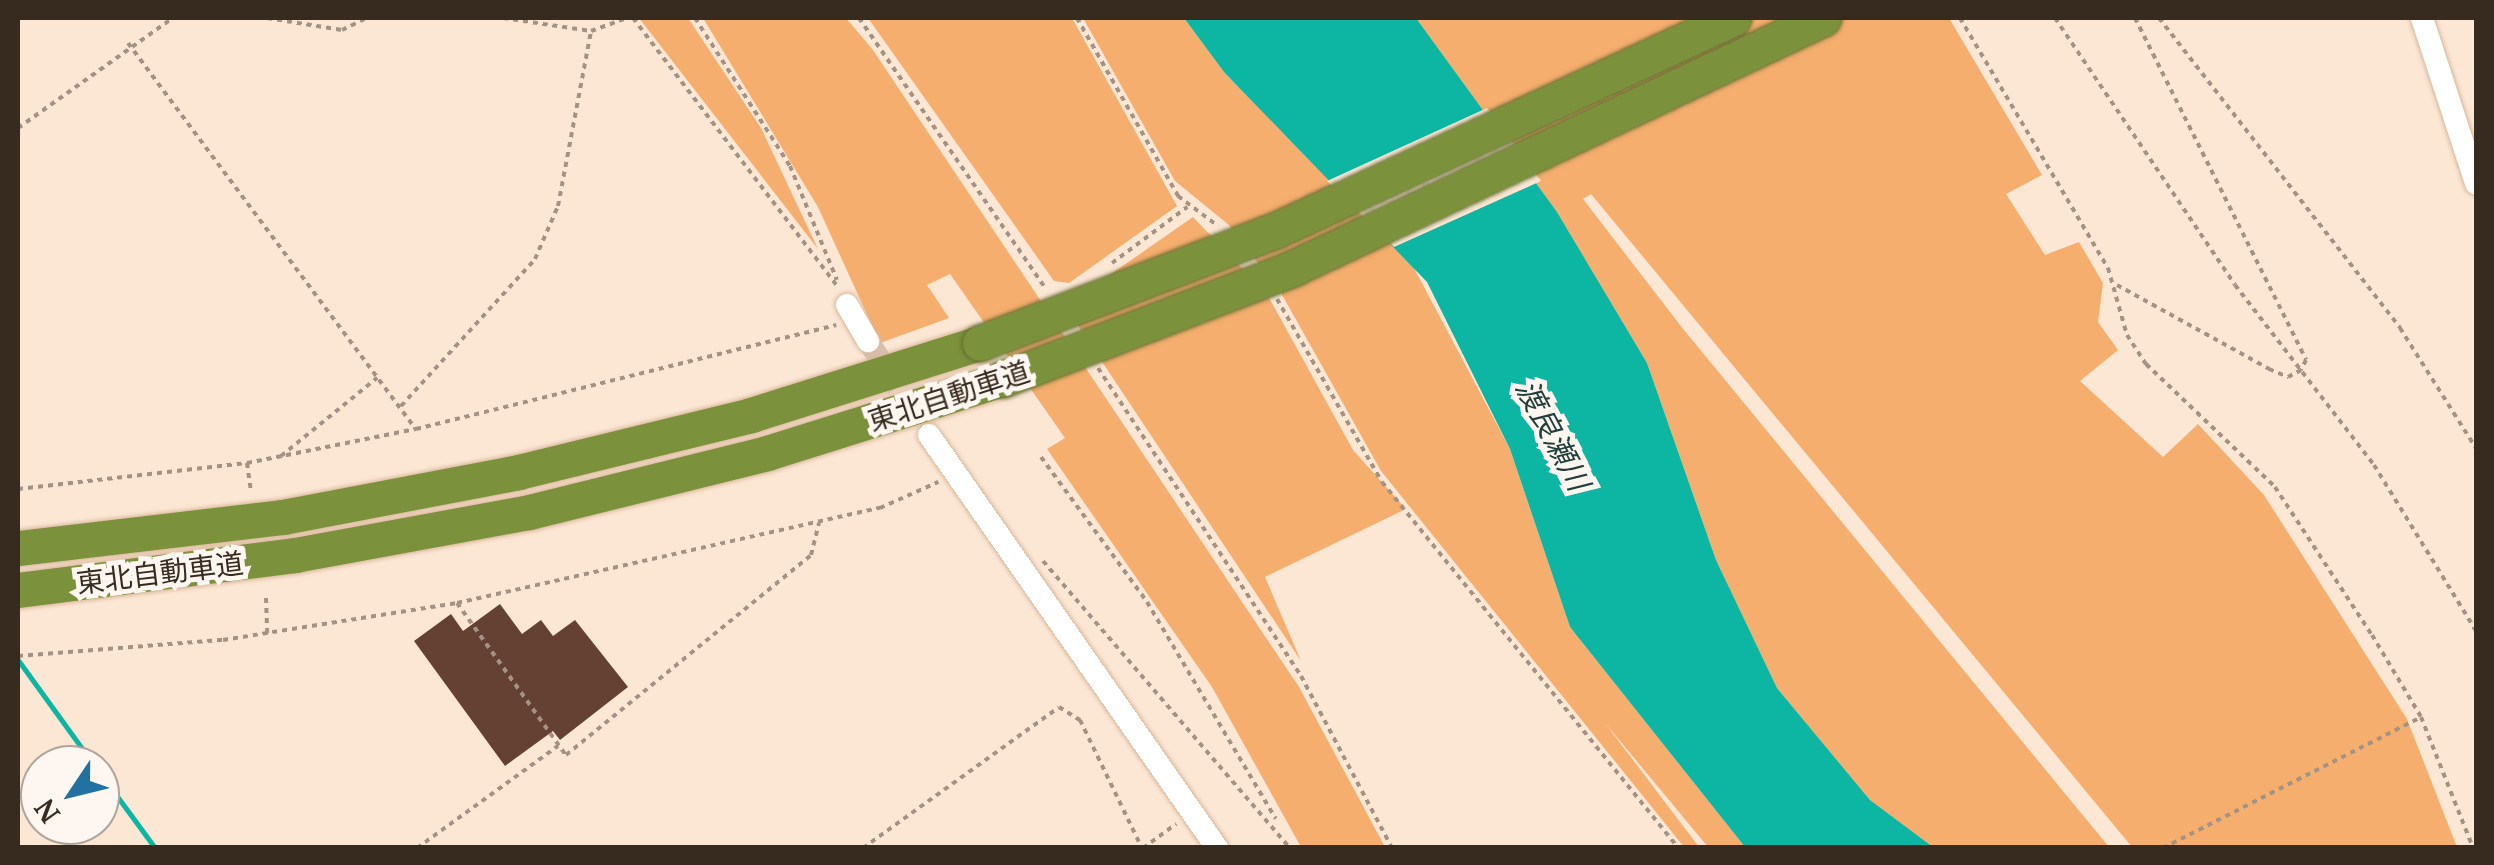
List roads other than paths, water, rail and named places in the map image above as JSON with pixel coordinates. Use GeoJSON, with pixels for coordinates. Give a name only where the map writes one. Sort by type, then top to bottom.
{"type":"FeatureCollection","features":[{"type":"Feature","properties":{"kind":"highway","name":"東北自動車道"},"geometry":{"type":"LineString","coordinates":[[18,548],[283,517],[518,472],[770,410],[980,343],[1274,231],[1733,18]]}},
{"type":"Feature","properties":{"kind":"highway","name":"東北自動車道"},"geometry":{"type":"LineString","coordinates":[[18,590],[295,556],[529,512],[767,453],[1003,379],[1293,268],[1824,18]]}},
{"type":"Feature","properties":{"kind":"street"},"geometry":{"type":"LineString","coordinates":[[2422,18],[2476,183]]}},
{"type":"Feature","properties":{"kind":"street"},"geometry":{"type":"LineString","coordinates":[[846,303],[868,341]]}},
{"type":"Feature","properties":{"kind":"street"},"geometry":{"type":"LineString","coordinates":[[929,435],[1194,811],[1216,848]]}},
{"type":"Feature","properties":{"kind":"water","name":"渡良瀬川"},"geometry":{"type":"Polygon","coordinates":[[[1184,18],[1416,18],[1557,212],[1647,363],[1716,560],[1777,688],[1870,800],[1933,847],[1745,847],[1570,627],[1510,449],[1427,282],[1224,72],[1184,18]]]}},
{"type":"Feature","properties":{"kind":"waterway"},"geometry":{"type":"LineString","coordinates":[[18,660],[80,745]]}},
{"type":"Feature","properties":{"kind":"waterway"},"geometry":{"type":"LineString","coordinates":[[120,800],[155,848]]}},
{"type":"Feature","properties":{"kind":"tunnel"},"geometry":{"type":"LineString","coordinates":[[868,341],[916,415]]}}]}
